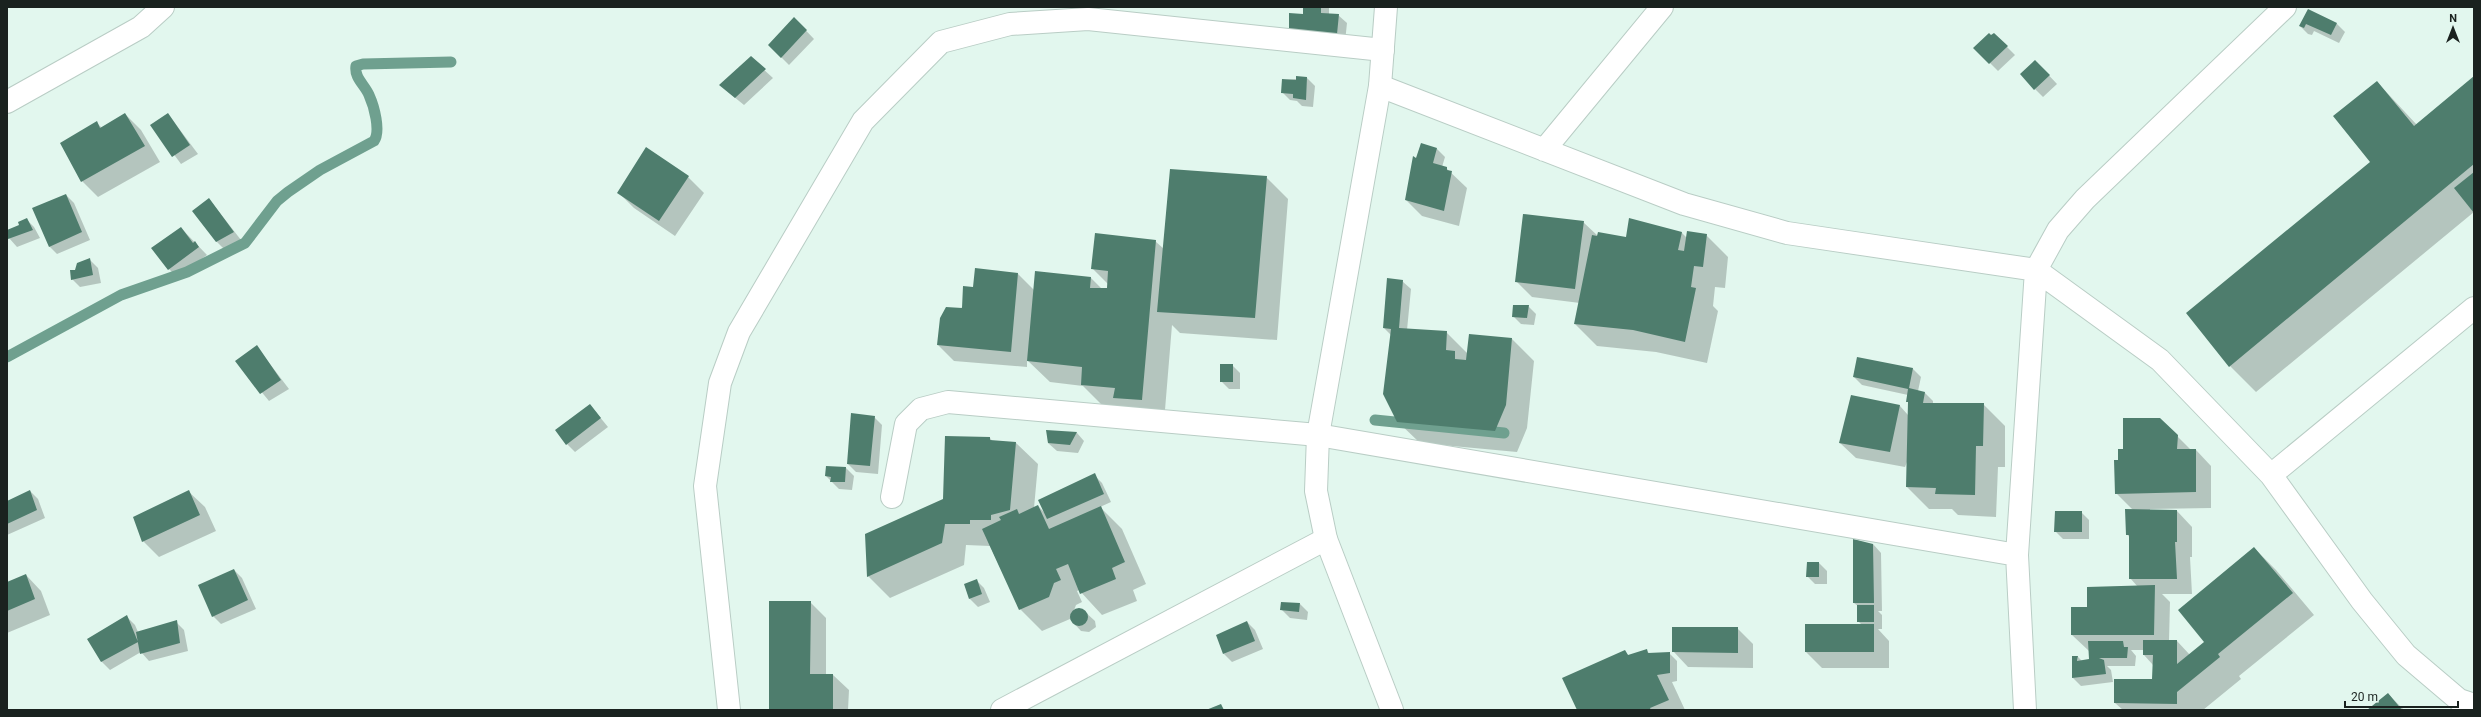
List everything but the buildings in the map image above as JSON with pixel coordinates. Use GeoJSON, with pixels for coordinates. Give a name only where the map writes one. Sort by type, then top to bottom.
{"type":"FeatureCollection","features":[{"type":"Feature","properties":{"kind":"street"},"geometry":{"type":"LineString","coordinates":[[7,102],[141,27],[163,7]]}},
{"type":"Feature","properties":{"kind":"street"},"geometry":{"type":"LineString","coordinates":[[1386,7],[1380,86],[1318,435],[1316,491],[1326,539],[1392,710]]}},
{"type":"Feature","properties":{"kind":"street"},"geometry":{"type":"LineString","coordinates":[[1544,150],[1662,7]]}},
{"type":"Feature","properties":{"kind":"street"},"geometry":{"type":"LineString","coordinates":[[2025,710],[2017,555],[2036,270],[2058,230],[2086,199],[2285,7]]}},
{"type":"Feature","properties":{"kind":"street"},"geometry":{"type":"LineString","coordinates":[[729,710],[705,486],[720,384],[739,332],[863,121],[924,59],[941,42],[1010,24],[1088,19],[1383,50]]}},
{"type":"Feature","properties":{"kind":"street"},"geometry":{"type":"LineString","coordinates":[[1380,86],[1684,204],[1787,233],[2036,270],[2160,360],[2271,475],[2362,601],[2406,656],[2463,705]]}},
{"type":"Feature","properties":{"kind":"street"},"geometry":{"type":"LineString","coordinates":[[2271,475],[2474,308]]}},
{"type":"Feature","properties":{"kind":"street"},"geometry":{"type":"LineString","coordinates":[[892,497],[906,424],[921,409],[948,402],[1318,435],[2017,555]]}},
{"type":"Feature","properties":{"kind":"street"},"geometry":{"type":"LineString","coordinates":[[1006,709],[1326,539]]}},
{"type":"Feature","properties":{"kind":"waterway"},"geometry":{"type":"LineString","coordinates":[[7,357],[121,295],[187,272],[245,243],[277,201],[288,192],[320,170],[374,141],[377,131],[375,112],[369,95],[358,78],[356,66],[363,64],[451,62]]}},
{"type":"Feature","properties":{"kind":"waterway"},"geometry":{"type":"LineString","coordinates":[[1375,420],[1504,433]]}}]}
